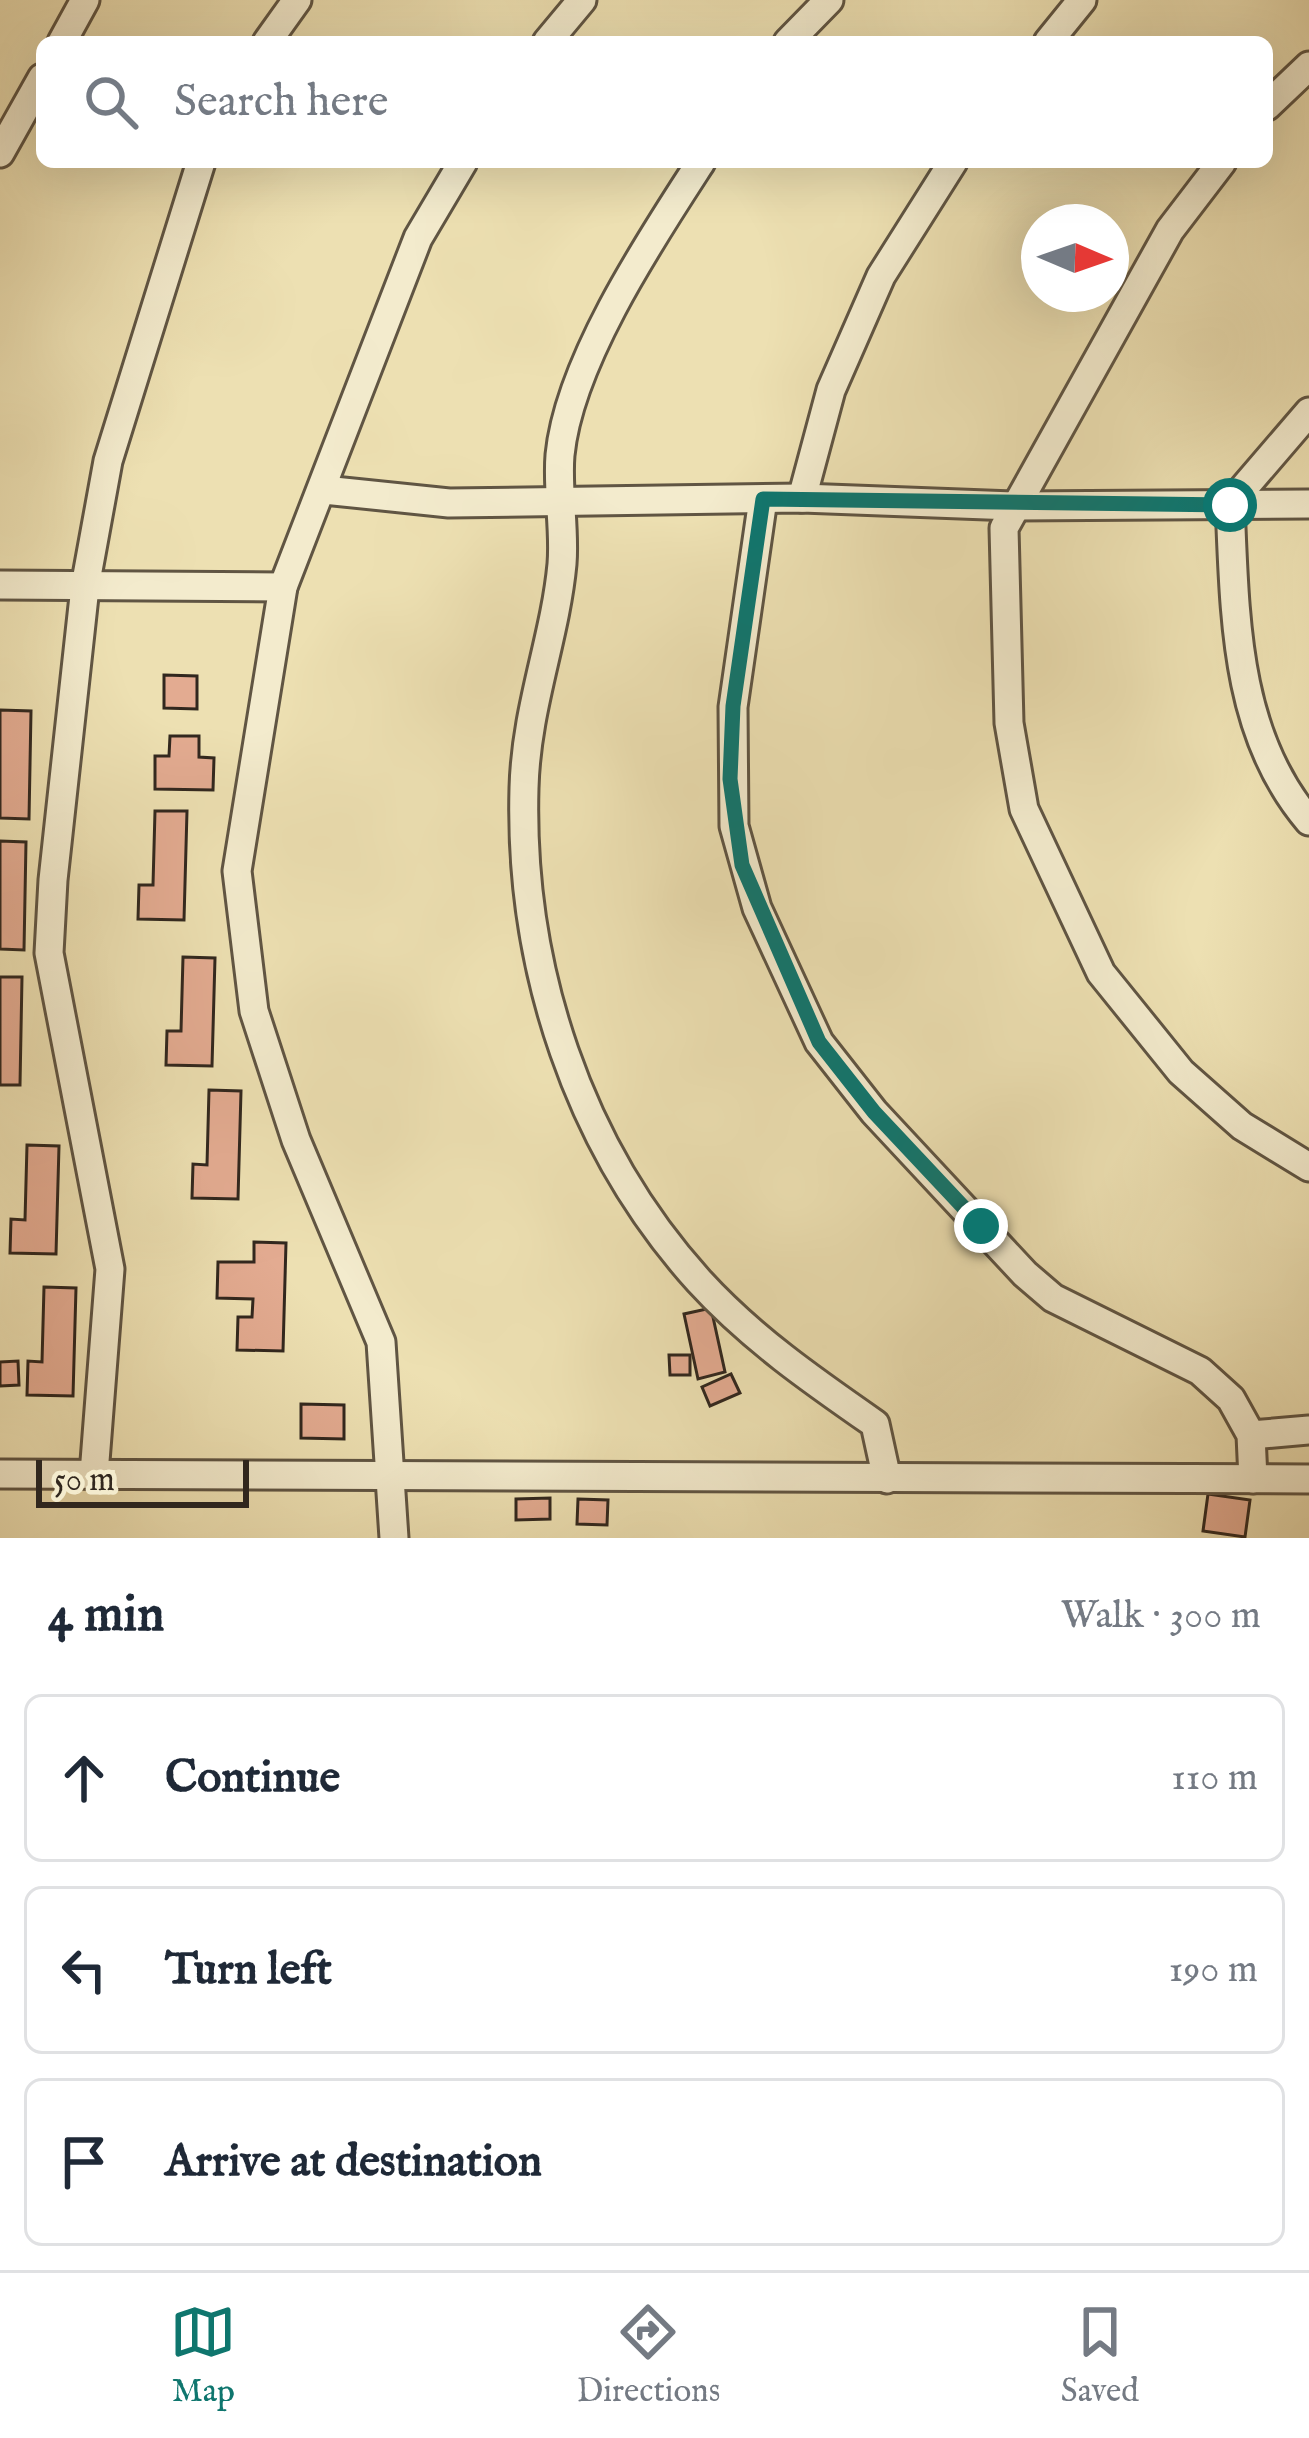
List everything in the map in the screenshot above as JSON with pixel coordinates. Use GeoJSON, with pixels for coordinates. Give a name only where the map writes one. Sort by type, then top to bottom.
{"type":"FeatureCollection","features":[{"type":"Feature","properties":{"kind":"street"},"geometry":{"type":"LineString","coordinates":[[65,36],[85,0]]}},
{"type":"Feature","properties":{"kind":"street"},"geometry":{"type":"LineString","coordinates":[[271,36],[297,0]]}},
{"type":"Feature","properties":{"kind":"street"},"geometry":{"type":"LineString","coordinates":[[552,36],[582,0]]}},
{"type":"Feature","properties":{"kind":"street"},"geometry":{"type":"LineString","coordinates":[[794,36],[829,0]]}},
{"type":"Feature","properties":{"kind":"street"},"geometry":{"type":"LineString","coordinates":[[1053,36],[1082,0]]}},
{"type":"Feature","properties":{"kind":"street"},"geometry":{"type":"LineString","coordinates":[[1273,100],[1309,66]]}},
{"type":"Feature","properties":{"kind":"street"},"geometry":{"type":"LineString","coordinates":[[0,153],[36,90]]}},
{"type":"Feature","properties":{"kind":"street"},"geometry":{"type":"LineString","coordinates":[[94,1474],[110,1269],[49,953],[85,586],[108,461],[199,168]]}},
{"type":"Feature","properties":{"kind":"street"},"geometry":{"type":"LineString","coordinates":[[394,1538],[394,1477],[381,1342],[296,1140],[254,1011],[237,871],[283,587],[418,238],[459,168]]}},
{"type":"Feature","properties":{"kind":"street"},"geometry":{"type":"LineString","coordinates":[[697,168],[634,266],[567,414],[560,498],[562,564],[532,694],[524,788],[527,894],[547,1004],[579,1097],[647,1216],[700,1282],[788,1365],[875,1424],[886,1479]]}},
{"type":"Feature","properties":{"kind":"street"},"geometry":{"type":"LineString","coordinates":[[802,498],[831,390],[881,276],[949,168]]}},
{"type":"Feature","properties":{"kind":"street"},"geometry":{"type":"LineString","coordinates":[[1217,168],[1170,230],[1013,506],[1004,547],[1009,723],[1024,809],[1101,973],[1181,1072],[1241,1126],[1309,1167]]}},
{"type":"Feature","properties":{"kind":"street"},"geometry":{"type":"LineString","coordinates":[[1309,412],[1230,505],[1235,614],[1249,710],[1283,790],[1309,821]]}},
{"type":"Feature","properties":{"kind":"street"},"geometry":{"type":"LineString","coordinates":[[324,490],[449,503],[802,498],[1013,506],[1309,504]]}},
{"type":"Feature","properties":{"kind":"street"},"geometry":{"type":"LineString","coordinates":[[763,499],[733,706],[734,826],[757,908],[819,1042],[874,1112],[1025,1274],[1053,1298],[1200,1371],[1232,1399],[1251,1435],[1253,1479]]}},
{"type":"Feature","properties":{"kind":"street"},"geometry":{"type":"LineString","coordinates":[[0,585],[283,587]]}},
{"type":"Feature","properties":{"kind":"street"},"geometry":{"type":"LineString","coordinates":[[1251,1435],[1309,1430]]}},
{"type":"Feature","properties":{"kind":"street"},"geometry":{"type":"LineString","coordinates":[[0,1474],[281,1471],[394,1477],[826,1474],[886,1479],[1309,1479]]}},
{"type":"Feature","properties":{"kind":"building"},"geometry":{"type":"Polygon","coordinates":[[[164,675],[197,676],[197,709],[164,708],[164,675]]]}},
{"type":"Feature","properties":{"kind":"building"},"geometry":{"type":"Polygon","coordinates":[[[0,710],[31,711],[29,819],[0,818],[0,710]]]}},
{"type":"Feature","properties":{"kind":"building"},"geometry":{"type":"Polygon","coordinates":[[[170,736],[199,736],[199,757],[214,758],[213,790],[155,789],[155,756],[169,756],[170,736]]]}},
{"type":"Feature","properties":{"kind":"building"},"geometry":{"type":"Polygon","coordinates":[[[155,811],[187,811],[184,920],[138,919],[139,885],[153,885],[155,811]]]}},
{"type":"Feature","properties":{"kind":"building"},"geometry":{"type":"Polygon","coordinates":[[[0,841],[26,842],[24,950],[0,949],[0,841]]]}},
{"type":"Feature","properties":{"kind":"building"},"geometry":{"type":"Polygon","coordinates":[[[183,957],[215,958],[212,1066],[166,1065],[167,1031],[181,1031],[183,957]]]}},
{"type":"Feature","properties":{"kind":"building"},"geometry":{"type":"Polygon","coordinates":[[[0,977],[22,977],[20,1085],[0,1085],[0,977]]]}},
{"type":"Feature","properties":{"kind":"building"},"geometry":{"type":"Polygon","coordinates":[[[209,1090],[241,1091],[238,1199],[192,1198],[193,1164],[207,1165],[209,1090]]]}},
{"type":"Feature","properties":{"kind":"building"},"geometry":{"type":"Polygon","coordinates":[[[27,1145],[59,1146],[56,1254],[10,1253],[11,1219],[25,1220],[27,1145]]]}},
{"type":"Feature","properties":{"kind":"building"},"geometry":{"type":"Polygon","coordinates":[[[254,1242],[286,1243],[283,1351],[237,1350],[238,1317],[252,1317],[253,1299],[217,1298],[218,1262],[254,1262],[254,1242]]]}},
{"type":"Feature","properties":{"kind":"building"},"geometry":{"type":"Polygon","coordinates":[[[44,1287],[76,1288],[73,1396],[27,1395],[28,1361],[42,1362],[44,1287]]]}},
{"type":"Feature","properties":{"kind":"building"},"geometry":{"type":"Polygon","coordinates":[[[711,1308],[725,1372],[698,1379],[684,1314],[711,1308]]]}},
{"type":"Feature","properties":{"kind":"building"},"geometry":{"type":"Polygon","coordinates":[[[669,1355],[690,1355],[690,1375],[670,1375],[669,1355]]]}},
{"type":"Feature","properties":{"kind":"building"},"geometry":{"type":"Polygon","coordinates":[[[18,1361],[19,1385],[0,1386],[0,1362],[18,1361]]]}},
{"type":"Feature","properties":{"kind":"building"},"geometry":{"type":"Polygon","coordinates":[[[731,1374],[740,1393],[710,1406],[702,1387],[731,1374]]]}},
{"type":"Feature","properties":{"kind":"building"},"geometry":{"type":"Polygon","coordinates":[[[301,1404],[344,1405],[344,1439],[301,1438],[301,1404]]]}},
{"type":"Feature","properties":{"kind":"building"},"geometry":{"type":"Polygon","coordinates":[[[1208,1494],[1250,1500],[1245,1537],[1203,1531],[1208,1494]]]}},
{"type":"Feature","properties":{"kind":"building"},"geometry":{"type":"Polygon","coordinates":[[[550,1498],[550,1519],[516,1520],[516,1499],[550,1498]]]}},
{"type":"Feature","properties":{"kind":"building"},"geometry":{"type":"Polygon","coordinates":[[[578,1499],[608,1500],[607,1525],[577,1524],[578,1499]]]}},
{"type":"Feature","properties":{"kind":"route"},"geometry":{"type":"LineString","coordinates":[[981,1226],[874,1112],[819,1042],[742,865],[730,779],[733,706],[763,499],[1013,506],[1230,505]]}}]}
